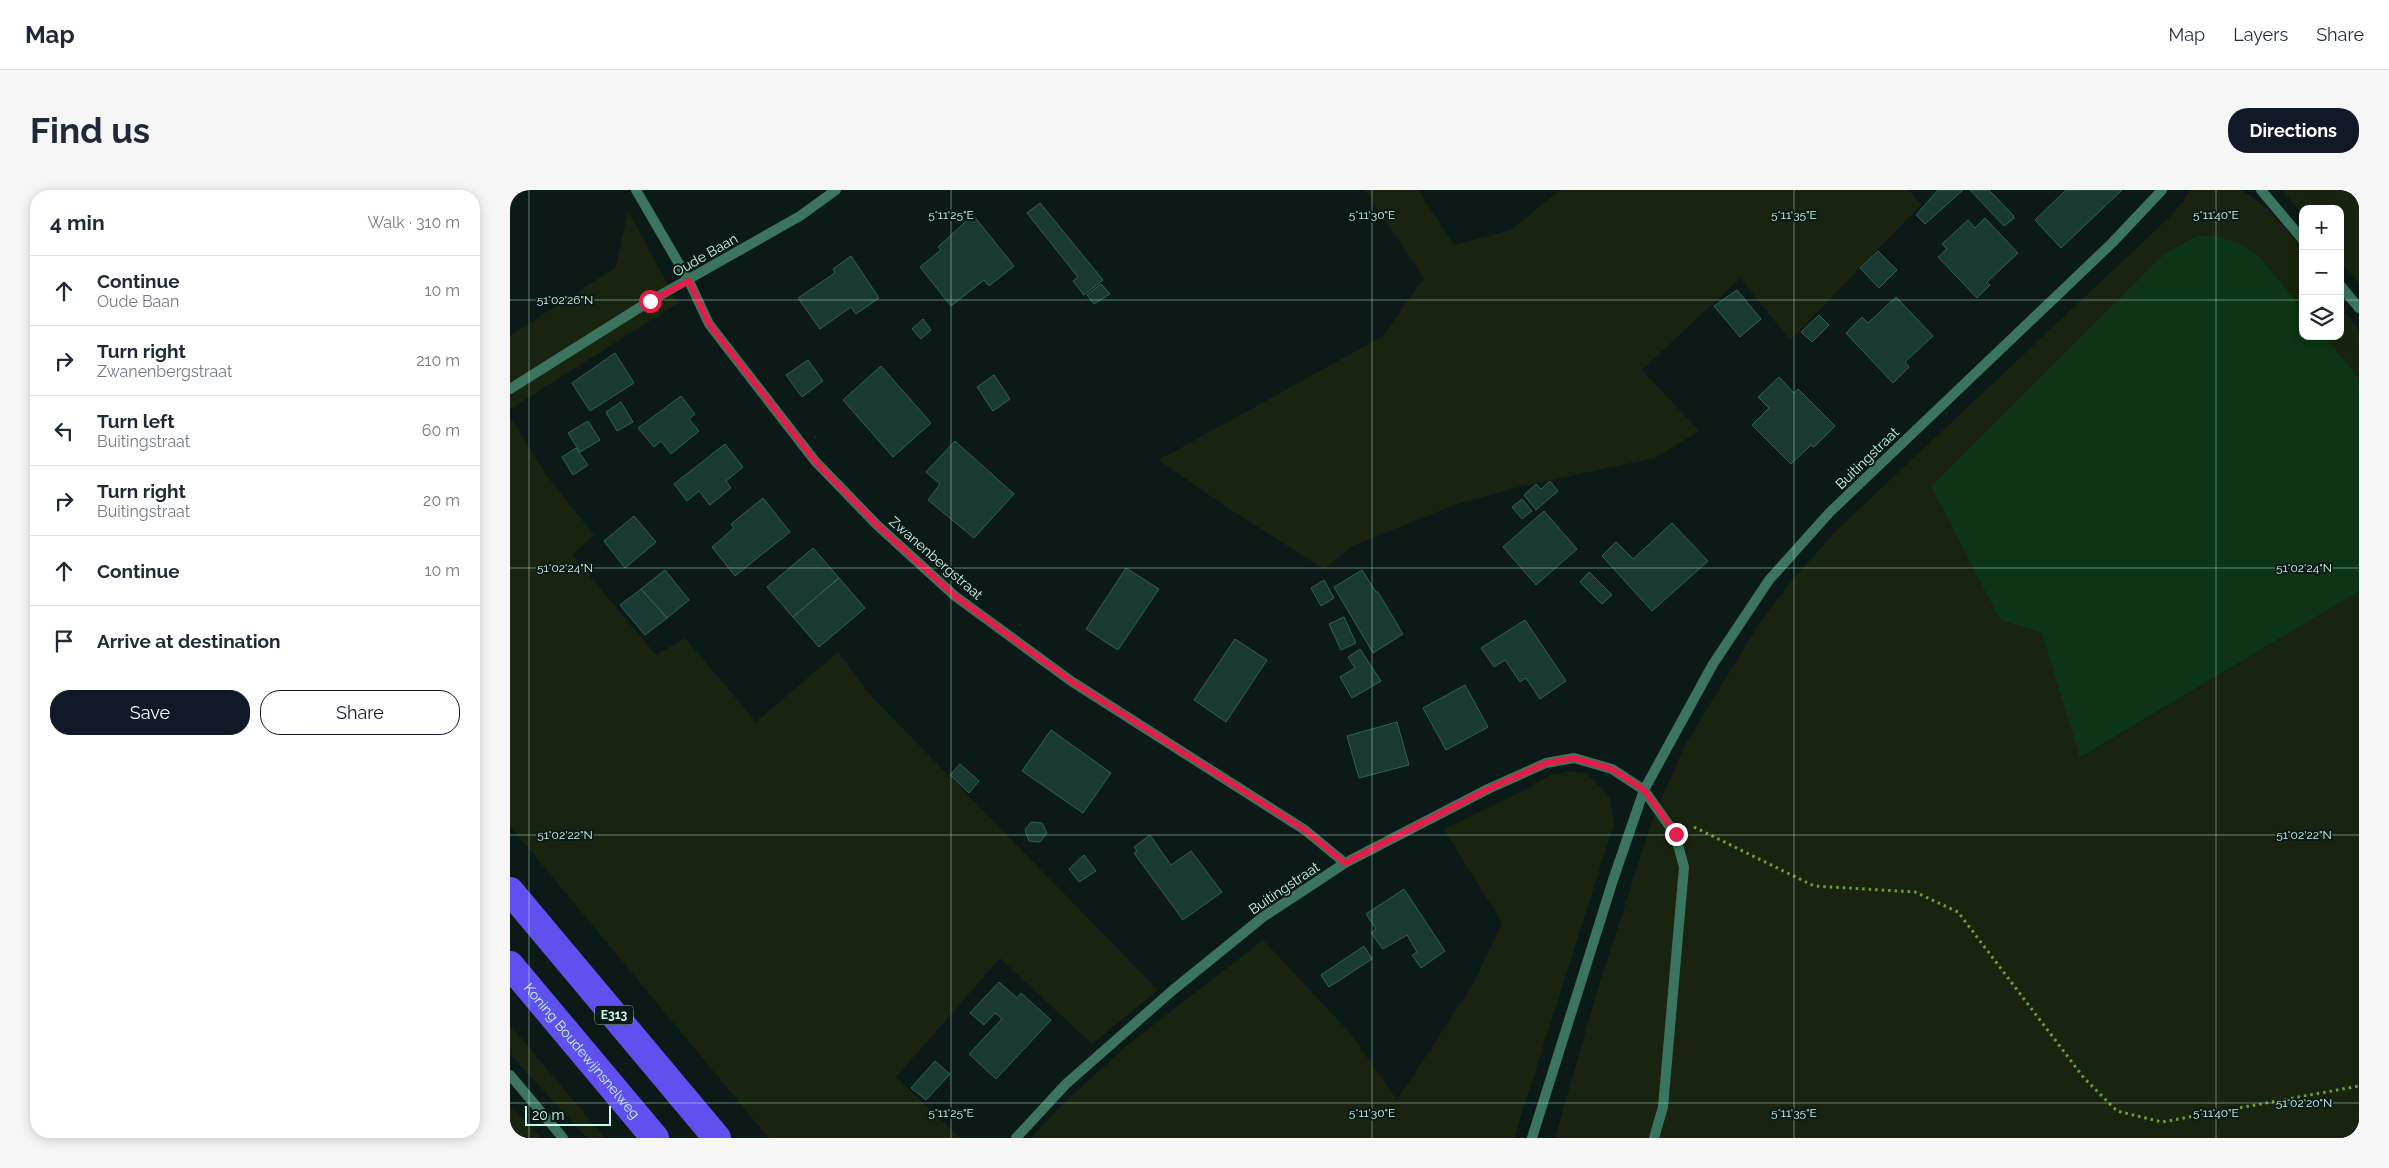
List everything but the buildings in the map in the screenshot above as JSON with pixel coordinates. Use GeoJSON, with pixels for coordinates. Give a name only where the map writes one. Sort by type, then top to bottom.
{"type":"FeatureCollection","features":[{"type":"Feature","properties":{"kind":"highway","name":"E313"},"geometry":{"type":"LineString","coordinates":[[510,891],[717,1138]]}},
{"type":"Feature","properties":{"kind":"highway","name":"Koning Boudewijnsnelweg"},"geometry":{"type":"LineString","coordinates":[[510,965],[655,1138]]}},
{"type":"Feature","properties":{"kind":"street","name":"Zwanenbergstraat"},"geometry":{"type":"LineString","coordinates":[[636,190],[689,281],[709,324],[815,461],[877,525],[955,596],[1071,681],[1305,830],[1345,863]]}},
{"type":"Feature","properties":{"kind":"street","name":"Oude Baan"},"geometry":{"type":"LineString","coordinates":[[510,389],[650,301],[689,281],[800,216],[836,190]]}},
{"type":"Feature","properties":{"kind":"street","name":"Buitingstraat"},"geometry":{"type":"LineString","coordinates":[[1532,1138],[1613,880],[1644,790],[1712,664],[1769,580],[1830,512],[2112,244],[2162,190]]}},
{"type":"Feature","properties":{"kind":"street"},"geometry":{"type":"LineString","coordinates":[[2261,190],[2299,235]]}},
{"type":"Feature","properties":{"kind":"street"},"geometry":{"type":"LineString","coordinates":[[2344,290],[2359,308]]}},
{"type":"Feature","properties":{"kind":"street","name":"Buitingstraat"},"geometry":{"type":"LineString","coordinates":[[1016,1138],[1066,1084],[1173,990],[1264,917],[1345,863],[1488,789],[1546,763],[1574,758],[1612,769],[1644,790]]}},
{"type":"Feature","properties":{"kind":"street"},"geometry":{"type":"LineString","coordinates":[[1644,790],[1676,834],[1684,867],[1663,1107],[1654,1138]]}},
{"type":"Feature","properties":{"kind":"street"},"geometry":{"type":"LineString","coordinates":[[510,1075],[563,1138]]}},
{"type":"Feature","properties":{"kind":"path"},"geometry":{"type":"LineString","coordinates":[[1658,809],[1814,886],[1915,892],[1958,912],[2084,1078],[2117,1111],[2162,1122],[2359,1086]]}},
{"type":"Feature","properties":{"kind":"shaded area"},"geometry":{"type":"Polygon","coordinates":[[[1365,190],[1418,190],[1454,245],[1511,230],[1560,190],[1910,190],[1921,205],[1790,340],[1740,278],[1642,370],[1699,431],[1655,458],[1523,486],[1454,505],[1352,546],[1324,569],[1225,506],[1159,460],[1383,336],[1424,278],[1365,190]]]}},
{"type":"Feature","properties":{"kind":"shaded area"},"geometry":{"type":"Polygon","coordinates":[[[2191,190],[2240,190],[2248,194],[2266,208],[2299,246],[2299,305],[2260,257],[2241,244],[2217,236],[2195,236],[2164,254],[1931,486],[2000,620],[2042,633],[2081,758],[2359,591],[2359,1138],[1555,1138],[1595,998],[1653,818],[1685,745],[1759,624],[1794,578],[1837,530],[2174,213],[2191,190]]]}},
{"type":"Feature","properties":{"kind":"shaded area"},"geometry":{"type":"Polygon","coordinates":[[[2282,190],[2359,190],[2359,283],[2344,266],[2344,205],[2299,205],[2299,210],[2282,190]]]}},
{"type":"Feature","properties":{"kind":"shaded area"},"geometry":{"type":"Polygon","coordinates":[[[628,211],[678,303],[510,409],[510,336],[616,267],[628,211]]]}},
{"type":"Feature","properties":{"kind":"shaded area"},"geometry":{"type":"Polygon","coordinates":[[[2196,236],[2217,236],[2241,244],[2260,257],[2299,305],[2299,340],[2328,340],[2359,378],[2359,591],[2080,758],[2042,633],[2000,620],[1931,486],[2164,254],[2196,236]]]}},
{"type":"Feature","properties":{"kind":"shaded area"},"geometry":{"type":"Polygon","coordinates":[[[2344,310],[2359,331],[2359,378],[2328,340],[2344,340],[2344,310]]]}},
{"type":"Feature","properties":{"kind":"shaded area"},"geometry":{"type":"Polygon","coordinates":[[[510,417],[546,475],[594,535],[572,555],[656,655],[685,638],[756,722],[838,652],[869,694],[1158,990],[1092,1044],[1000,958],[896,1077],[960,1138],[769,1138],[510,826],[510,417]]]}},
{"type":"Feature","properties":{"kind":"shaded area"},"geometry":{"type":"Polygon","coordinates":[[[1571,771],[1587,774],[1602,789],[1610,799],[1614,824],[1514,1138],[1031,1138],[1062,1105],[1125,1047],[1263,940],[1350,1033],[1397,1100],[1474,983],[1502,923],[1444,829],[1523,791],[1550,775],[1571,771]]]}},
{"type":"Feature","properties":{"kind":"shaded area"},"geometry":{"type":"Polygon","coordinates":[[[510,1025],[605,1138],[587,1138],[510,1054],[510,1025]]]}},
{"type":"Feature","properties":{"kind":"shaded area"},"geometry":{"type":"Polygon","coordinates":[[[510,1106],[541,1138],[510,1138],[510,1106]]]}},
{"type":"Feature","properties":{"kind":"route"},"geometry":{"type":"LineString","coordinates":[[650,301],[689,281],[709,324],[815,461],[877,525],[955,596],[1071,681],[1305,830],[1345,863],[1488,789],[1546,763],[1574,758],[1612,769],[1644,790],[1676,834]]}}]}
